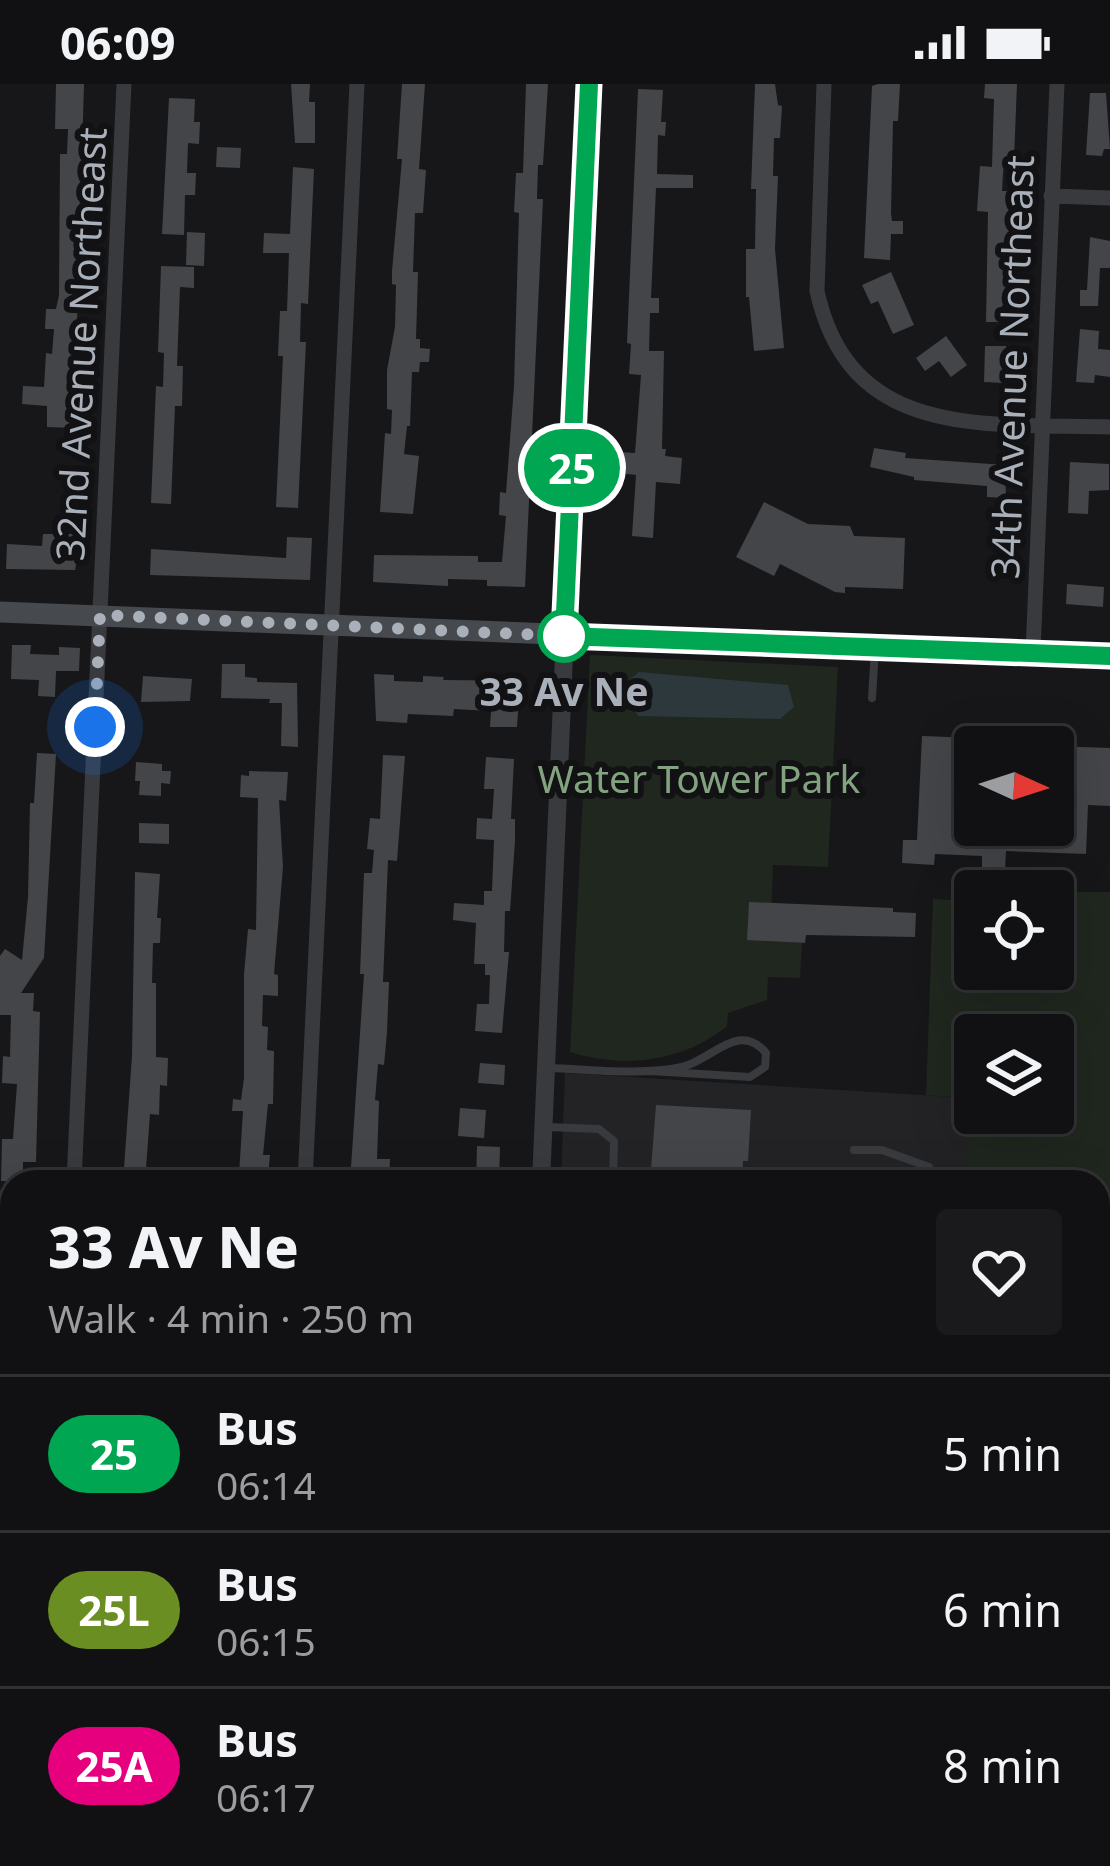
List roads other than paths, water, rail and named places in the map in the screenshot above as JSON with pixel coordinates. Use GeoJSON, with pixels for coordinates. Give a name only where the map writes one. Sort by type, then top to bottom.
{"type":"FeatureCollection","features":[{"type":"Feature","properties":{"kind":"main road"},"geometry":{"type":"LineString","coordinates":[[0,612],[1110,656]]}},
{"type":"Feature","properties":{"kind":"street","name":"32nd Avenue Northeast"},"geometry":{"type":"LineString","coordinates":[[75,1170],[124,84]]}},
{"type":"Feature","properties":{"kind":"street"},"geometry":{"type":"LineString","coordinates":[[306,1170],[357,84]]}},
{"type":"Feature","properties":{"kind":"street"},"geometry":{"type":"LineString","coordinates":[[542,1170],[589,84]]}},
{"type":"Feature","properties":{"kind":"street"},"geometry":{"type":"LineString","coordinates":[[824,84],[816,276],[823,320],[836,349],[876,392],[931,418],[1110,427]]}},
{"type":"Feature","properties":{"kind":"street","name":"34th Avenue Northeast"},"geometry":{"type":"LineString","coordinates":[[1033,652],[1057,84]]}},
{"type":"Feature","properties":{"kind":"street"},"geometry":{"type":"LineString","coordinates":[[1051,196],[1110,199]]}},
{"type":"Feature","properties":{"kind":"lane"},"geometry":{"type":"LineString","coordinates":[[872,698],[874,648]]}},
{"type":"Feature","properties":{"kind":"lane"},"geometry":{"type":"LineString","coordinates":[[546,1068],[750,1077],[765,1067],[766,1053],[758,1043],[742,1039],[686,1066],[650,1071]]}},
{"type":"Feature","properties":{"kind":"lane"},"geometry":{"type":"LineString","coordinates":[[544,1127],[599,1129],[614,1141],[613,1170]]}},
{"type":"Feature","properties":{"kind":"lane"},"geometry":{"type":"LineString","coordinates":[[854,1150],[903,1156],[930,1170]]}},
{"type":"Feature","properties":{"kind":"place","name":"33 Av Ne"},"geometry":{"type":"Point","coordinates":[564,636]}},
{"type":"Feature","properties":{"kind":"park label","name":"Water Tower Park"},"geometry":{"type":"Point","coordinates":[699,777]}}]}
